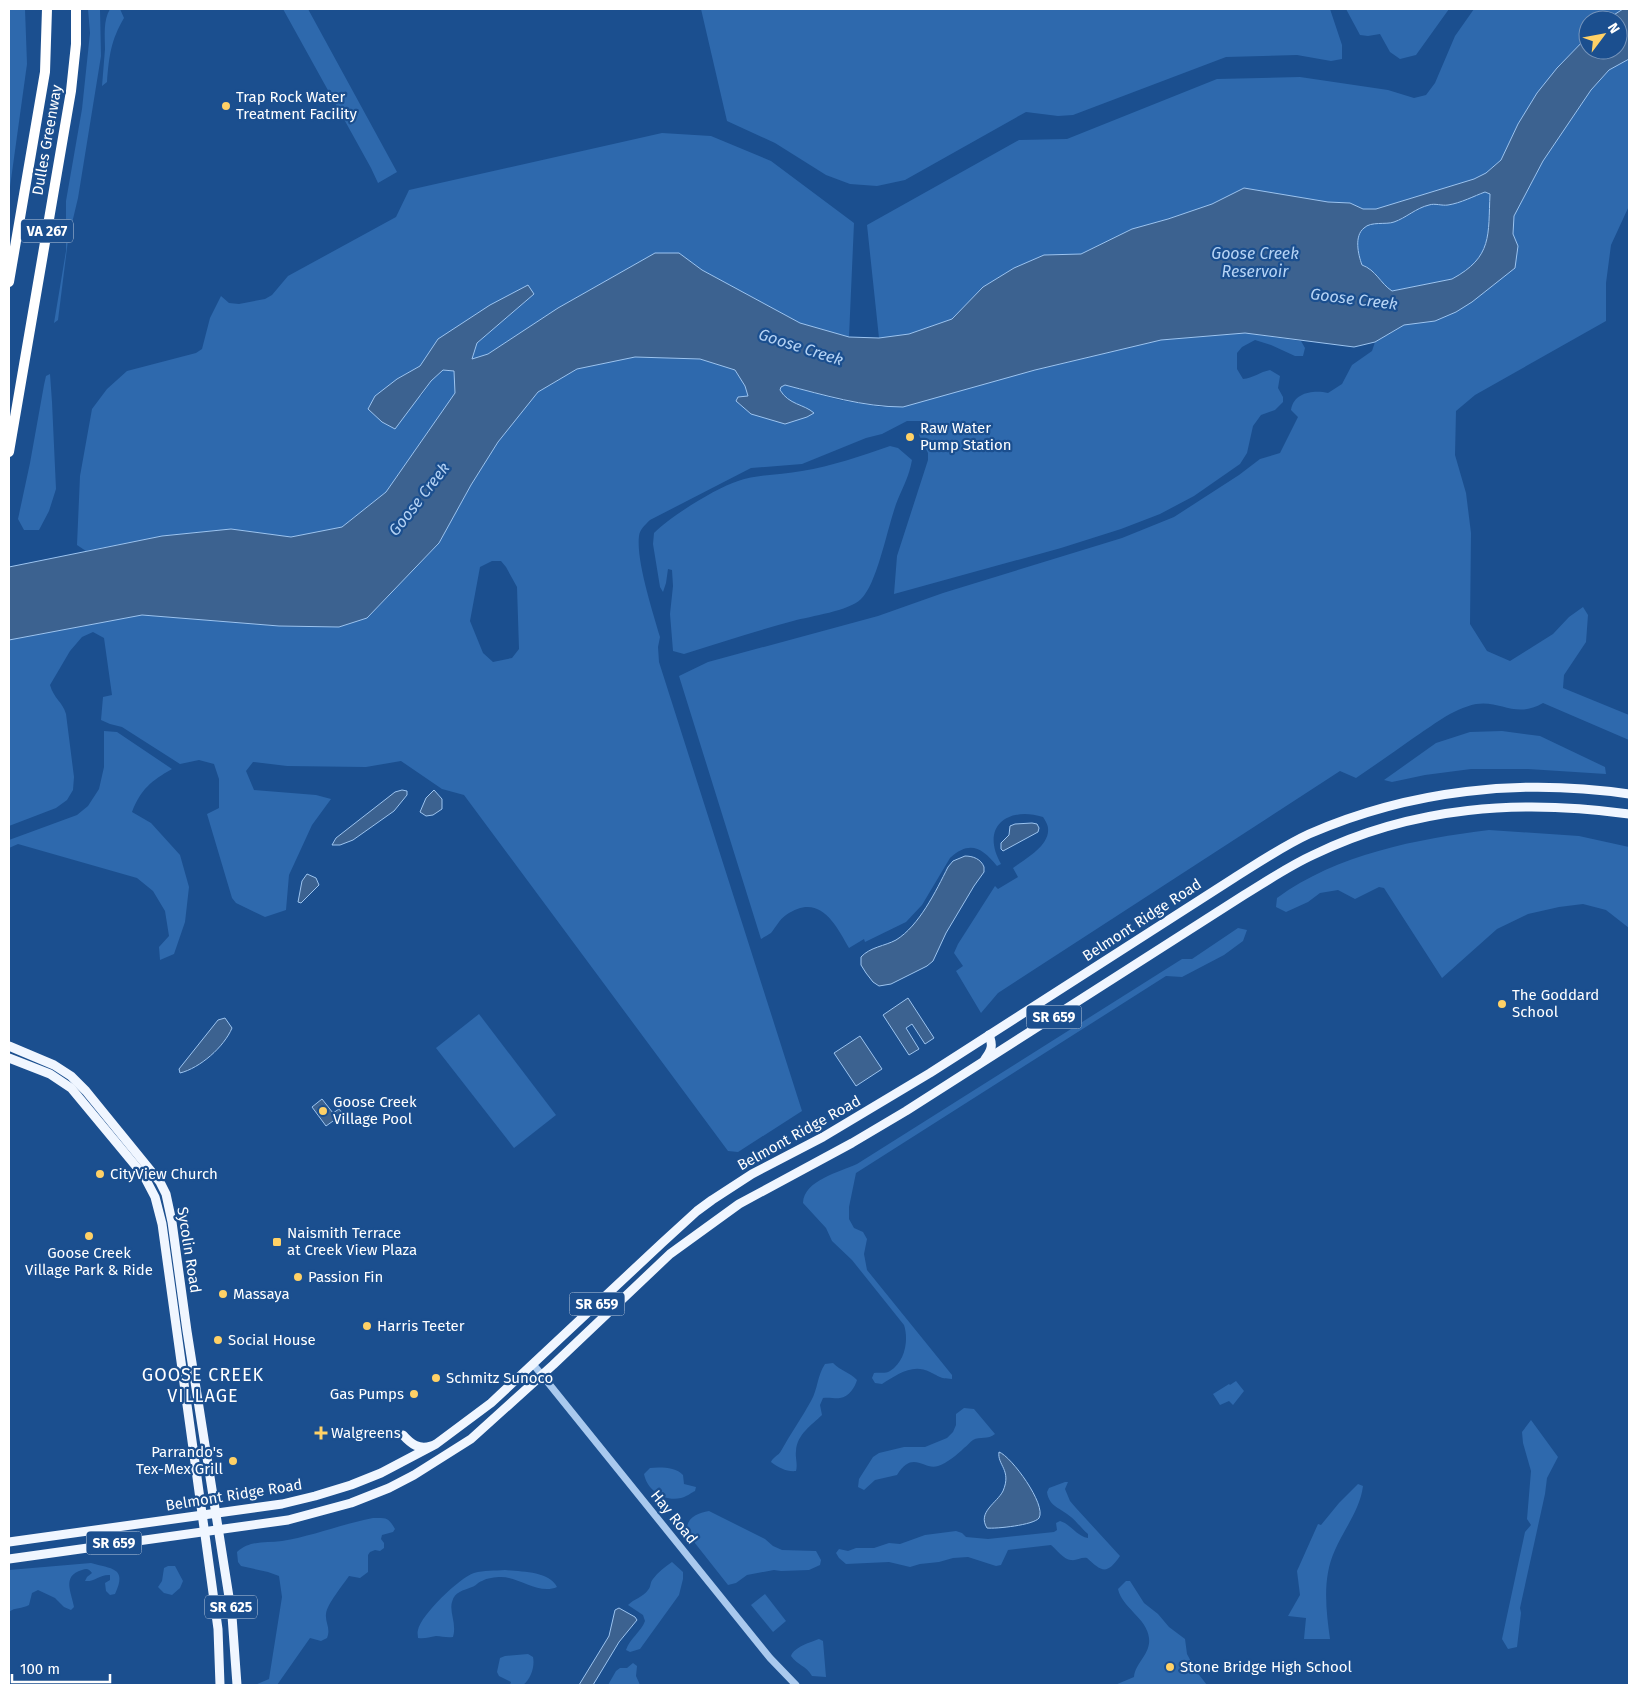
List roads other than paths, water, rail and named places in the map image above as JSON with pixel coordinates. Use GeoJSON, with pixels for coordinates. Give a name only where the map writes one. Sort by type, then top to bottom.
{"type":"FeatureCollection","features":[{"type":"Feature","properties":{"kind":"highway","name":"Dulles Greenway"},"geometry":{"type":"LineString","coordinates":[[9,282],[44,78],[47,9]]}},
{"type":"Feature","properties":{"kind":"highway","name":"Dulles Greenway"},"geometry":{"type":"LineString","coordinates":[[9,452],[71,91],[76,44],[76,9]]}},
{"type":"Feature","properties":{"kind":"main road","name":"Belmont Ridge Road"},"geometry":{"type":"LineString","coordinates":[[9,1542],[282,1504],[324,1494],[351,1485],[381,1473],[436,1444],[491,1403],[662,1242],[705,1206],[752,1174],[824,1137],[879,1104],[1279,850],[1308,834],[1374,810],[1464,791],[1560,787],[1629,794]]}},
{"type":"Feature","properties":{"kind":"main road","name":"Belmont Ridge Road"},"geometry":{"type":"LineString","coordinates":[[9,1559],[205,1530],[288,1520],[351,1503],[389,1488],[414,1475],[471,1439],[542,1376],[670,1254],[702,1229],[739,1204],[852,1143],[980,1064],[1280,872],[1314,854],[1357,837],[1412,821],[1485,808],[1542,806],[1585,808],[1629,814]]}},
{"type":"Feature","properties":{"kind":"main road"},"geometry":{"type":"LineString","coordinates":[[980,1064],[992,1052],[992,1042],[989,1035]]}},
{"type":"Feature","properties":{"kind":"main road","name":"Sycolin Road"},"geometry":{"type":"LineString","coordinates":[[9,1046],[54,1065],[71,1076],[91,1097],[160,1182],[166,1194],[172,1222],[219,1529]]}},
{"type":"Feature","properties":{"kind":"main road","name":"Sycolin Road"},"geometry":{"type":"LineString","coordinates":[[9,1058],[50,1074],[71,1088],[144,1176],[155,1197],[162,1224],[205,1530]]}},
{"type":"Feature","properties":{"kind":"main road"},"geometry":{"type":"LineString","coordinates":[[403,1435],[411,1443],[424,1448],[436,1444]]}},
{"type":"Feature","properties":{"kind":"main road","name":"SR 625"},"geometry":{"type":"LineString","coordinates":[[219,1529],[233,1624],[237,1685]]}},
{"type":"Feature","properties":{"kind":"main road","name":"SR 625"},"geometry":{"type":"LineString","coordinates":[[205,1530],[218,1629],[220,1685]]}},
{"type":"Feature","properties":{"kind":"street","name":"Hay Road"},"geometry":{"type":"LineString","coordinates":[[533,1364],[770,1658],[796,1685]]}},
{"type":"Feature","properties":{"kind":"water","name":"Goose Creek Reservoir"},"geometry":{"type":"Polygon","coordinates":[[[1623,9],[1629,9],[1629,59],[1628,10],[1621,10],[1623,9]]]}},
{"type":"Feature","properties":{"kind":"water","name":"Goose Creek Reservoir"},"geometry":{"type":"Polygon","coordinates":[[[1578,46],[1578,60],[1627,60],[1609,70],[1591,90],[1543,161],[1514,216],[1513,234],[1518,246],[1515,268],[1472,302],[1456,312],[1435,321],[1404,325],[1375,342],[1354,347],[1245,333],[1161,340],[1035,370],[903,407],[858,403],[785,385],[780,390],[788,399],[814,413],[785,424],[751,414],[736,401],[738,397],[748,396],[745,386],[735,370],[700,359],[635,357],[577,369],[538,392],[498,442],[471,485],[439,543],[367,618],[339,627],[279,626],[142,615],[9,640],[9,567],[162,536],[231,529],[291,537],[342,527],[386,492],[455,393],[454,371],[443,370],[431,381],[395,429],[382,422],[368,409],[375,396],[397,379],[420,366],[438,339],[490,305],[528,285],[534,294],[477,343],[472,359],[488,354],[558,308],[655,253],[679,253],[702,270],[800,323],[849,337],[879,338],[909,334],[952,319],[983,287],[1014,268],[1044,255],[1081,254],[1132,229],[1212,204],[1244,188],[1328,202],[1350,203],[1363,209],[1376,209],[1474,179],[1486,173],[1501,160],[1518,124],[1537,93],[1578,46]],[[1485,192],[1448,205],[1429,205],[1394,222],[1367,226],[1361,231],[1358,240],[1358,251],[1362,265],[1371,270],[1392,291],[1452,279],[1465,271],[1482,253],[1486,244],[1490,194],[1485,192]]]}},
{"type":"Feature","properties":{"kind":"water"},"geometry":{"type":"Polygon","coordinates":[[[434,790],[442,799],[442,809],[433,815],[426,816],[420,812],[426,798],[434,790]]]}},
{"type":"Feature","properties":{"kind":"water"},"geometry":{"type":"Polygon","coordinates":[[[407,791],[407,795],[394,811],[353,840],[340,845],[332,845],[336,838],[395,792],[407,791]]]}},
{"type":"Feature","properties":{"kind":"water"},"geometry":{"type":"Polygon","coordinates":[[[1037,824],[1038,832],[1003,851],[1001,849],[1001,843],[1009,835],[1010,826],[1037,824]]]}},
{"type":"Feature","properties":{"kind":"water"},"geometry":{"type":"Polygon","coordinates":[[[965,856],[974,857],[979,860],[983,864],[984,872],[946,933],[933,961],[927,966],[891,984],[879,986],[873,982],[861,965],[861,957],[869,951],[896,940],[904,934],[926,907],[948,867],[953,861],[965,856]]]}},
{"type":"Feature","properties":{"kind":"water"},"geometry":{"type":"Polygon","coordinates":[[[307,874],[316,878],[319,885],[301,903],[298,902],[302,881],[307,874]]]}},
{"type":"Feature","properties":{"kind":"water"},"geometry":{"type":"Polygon","coordinates":[[[908,998],[934,1038],[925,1044],[912,1024],[906,1028],[919,1049],[909,1055],[883,1015],[908,998]]]}},
{"type":"Feature","properties":{"kind":"water"},"geometry":{"type":"Polygon","coordinates":[[[225,1018],[232,1028],[223,1042],[203,1062],[180,1073],[179,1069],[218,1020],[225,1018]]]}},
{"type":"Feature","properties":{"kind":"water"},"geometry":{"type":"Polygon","coordinates":[[[860,1036],[882,1069],[856,1086],[834,1053],[860,1036]]]}},
{"type":"Feature","properties":{"kind":"water","name":"Goose Creek Village Pool"},"geometry":{"type":"Polygon","coordinates":[[[322,1099],[333,1113],[339,1109],[343,1114],[326,1126],[312,1107],[322,1099]]]}},
{"type":"Feature","properties":{"kind":"water"},"geometry":{"type":"Polygon","coordinates":[[[999,1452],[1019,1471],[1038,1503],[1039,1518],[1030,1523],[987,1528],[984,1517],[1003,1491],[1006,1478],[999,1452]]]}},
{"type":"Feature","properties":{"kind":"water"},"geometry":{"type":"Polygon","coordinates":[[[619,1608],[637,1620],[619,1642],[593,1685],[579,1685],[609,1636],[615,1610],[619,1608]]]}},
{"type":"Feature","properties":{"kind":"place","name":"Trap Rock Water Treatment Facility"},"geometry":{"type":"Point","coordinates":[226,106]}},
{"type":"Feature","properties":{"kind":"place","name":"Raw Water Pump Station"},"geometry":{"type":"Point","coordinates":[910,437]}},
{"type":"Feature","properties":{"kind":"place","name":"The Goddard School"},"geometry":{"type":"Point","coordinates":[1502,1004]}},
{"type":"Feature","properties":{"kind":"place","name":"Goose Creek Village Pool"},"geometry":{"type":"Point","coordinates":[323,1111]}},
{"type":"Feature","properties":{"kind":"place","name":"CityView Church"},"geometry":{"type":"Point","coordinates":[100,1174]}},
{"type":"Feature","properties":{"kind":"place","name":"Goose Creek Village Park & Ride"},"geometry":{"type":"Point","coordinates":[89,1236]}},
{"type":"Feature","properties":{"kind":"place","name":"Naismith Terrace at Creek View Plaza"},"geometry":{"type":"Point","coordinates":[277,1242]}},
{"type":"Feature","properties":{"kind":"place","name":"Passion Fin"},"geometry":{"type":"Point","coordinates":[298,1277]}},
{"type":"Feature","properties":{"kind":"place","name":"Massaya"},"geometry":{"type":"Point","coordinates":[223,1294]}},
{"type":"Feature","properties":{"kind":"place","name":"Harris Teeter"},"geometry":{"type":"Point","coordinates":[367,1326]}},
{"type":"Feature","properties":{"kind":"place","name":"Social House"},"geometry":{"type":"Point","coordinates":[218,1340]}},
{"type":"Feature","properties":{"kind":"place","name":"Schmitz Sunoco"},"geometry":{"type":"Point","coordinates":[436,1378]}},
{"type":"Feature","properties":{"kind":"place","name":"Gas Pumps"},"geometry":{"type":"Point","coordinates":[414,1394]}},
{"type":"Feature","properties":{"kind":"place","name":"Walgreens"},"geometry":{"type":"Point","coordinates":[321,1433]}},
{"type":"Feature","properties":{"kind":"place","name":"Parrando's Tex-Mex Grill"},"geometry":{"type":"Point","coordinates":[233,1461]}},
{"type":"Feature","properties":{"kind":"place","name":"Stone Bridge High School"},"geometry":{"type":"Point","coordinates":[1170,1667]}},
{"type":"Feature","properties":{"kind":"district","name":"GOOSE CREEK VILLAGE"},"geometry":{"type":"Point","coordinates":[203,1385]}},
{"type":"Feature","properties":{"kind":"water label","name":"Goose Creek"},"geometry":{"type":"Point","coordinates":[1354,299]}},
{"type":"Feature","properties":{"kind":"water label","name":"Goose Creek"},"geometry":{"type":"Point","coordinates":[801,347]}},
{"type":"Feature","properties":{"kind":"water label","name":"Goose Creek"},"geometry":{"type":"Point","coordinates":[419,499]}}]}
